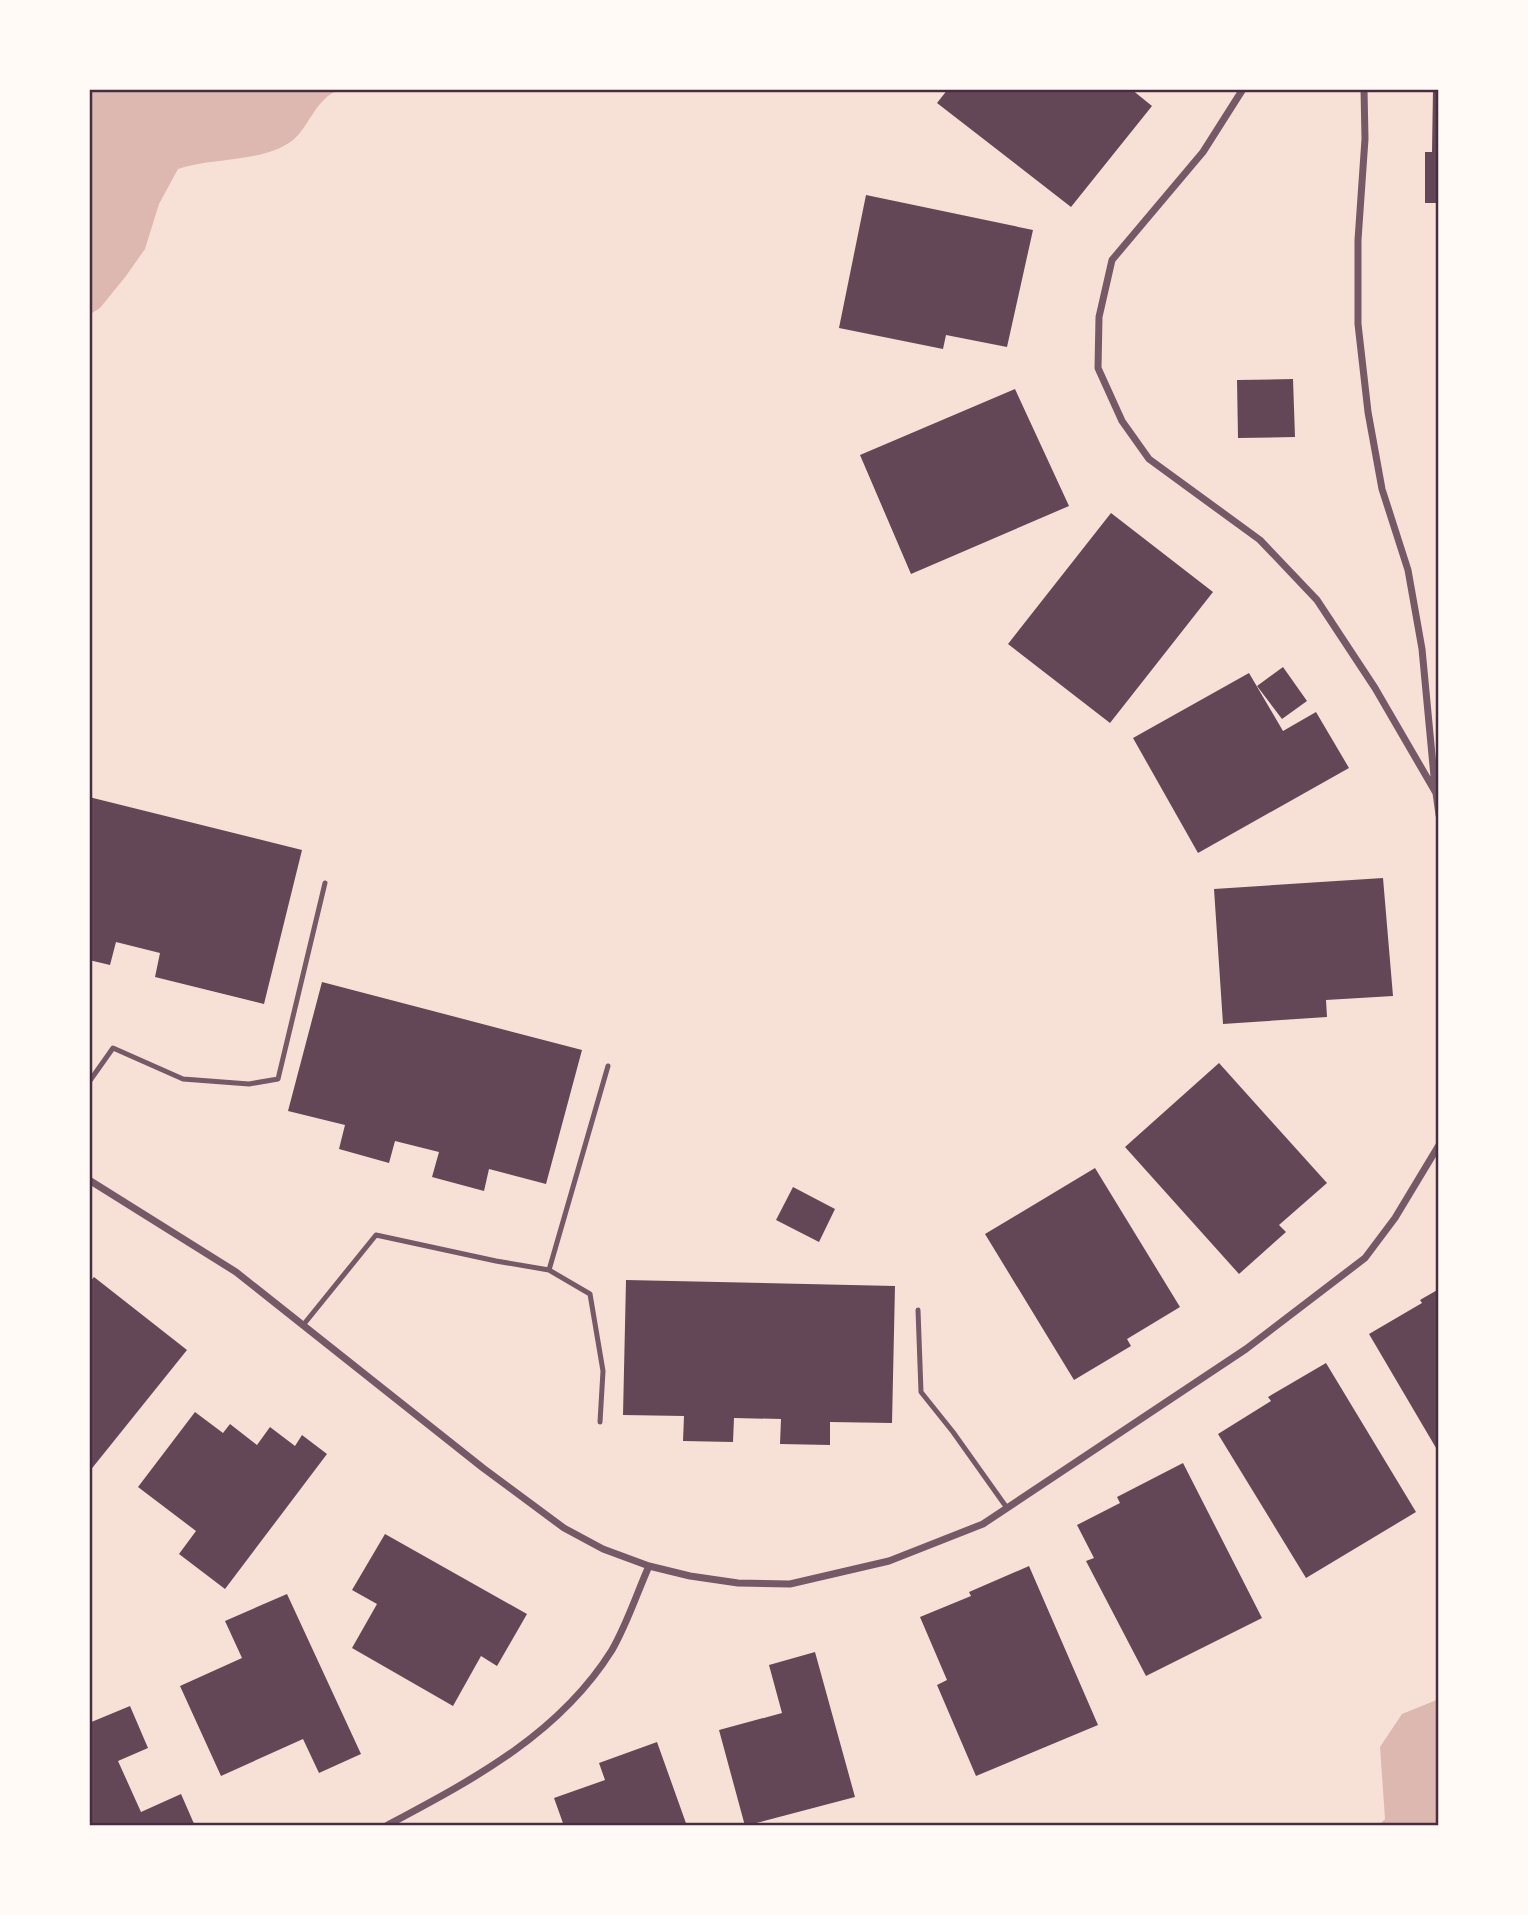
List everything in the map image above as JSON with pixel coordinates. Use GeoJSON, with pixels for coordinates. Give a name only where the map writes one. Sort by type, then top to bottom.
{"type":"FeatureCollection","features":[{"type":"Feature","properties":{"kind":"street"},"geometry":{"type":"LineString","coordinates":[[1243,89],[1203,152],[1112,260],[1099,317],[1098,368],[1122,421],[1149,459],[1261,540],[1317,600],[1375,688],[1436,793]]}},
{"type":"Feature","properties":{"kind":"street"},"geometry":{"type":"LineString","coordinates":[[1364,89],[1365,139],[1358,240],[1358,324],[1368,412],[1382,489],[1408,570],[1422,649],[1439,815]]}},
{"type":"Feature","properties":{"kind":"street"},"geometry":{"type":"LineString","coordinates":[[89,1180],[236,1272],[483,1468],[565,1528],[603,1549],[649,1566],[738,1584],[790,1584],[889,1561],[983,1524],[1246,1349],[1365,1258],[1395,1218],[1439,1145]]}},
{"type":"Feature","properties":{"kind":"street"},"geometry":{"type":"LineString","coordinates":[[386,1826],[473,1780],[514,1752],[583,1690],[613,1648],[649,1566]]}},
{"type":"Feature","properties":{"kind":"lane"},"geometry":{"type":"LineString","coordinates":[[89,1082],[113,1048],[183,1079],[249,1084],[278,1079],[325,883]]}},
{"type":"Feature","properties":{"kind":"lane"},"geometry":{"type":"LineString","coordinates":[[549,1270],[608,1066]]}},
{"type":"Feature","properties":{"kind":"lane"},"geometry":{"type":"LineString","coordinates":[[304,1324],[376,1235],[549,1270],[590,1294],[603,1371],[600,1422]]}},
{"type":"Feature","properties":{"kind":"lane"},"geometry":{"type":"LineString","coordinates":[[918,1310],[921,1392],[1007,1508]]}},
{"type":"Feature","properties":{"kind":"shaded area"},"geometry":{"type":"Polygon","coordinates":[[[89,89],[340,89],[318,106],[293,140],[281,147],[253,156],[178,169],[159,204],[145,249],[100,308],[89,315],[89,89]]]}},
{"type":"Feature","properties":{"kind":"shaded area"},"geometry":{"type":"Polygon","coordinates":[[[1439,1699],[1439,1826],[1378,1826],[1385,1819],[1380,1747],[1402,1714],[1439,1699]]]}},
{"type":"Feature","properties":{"kind":"building"},"geometry":{"type":"Polygon","coordinates":[[[948,89],[1131,89],[1152,106],[1071,207],[937,103],[948,89]]]}},
{"type":"Feature","properties":{"kind":"building"},"geometry":{"type":"Polygon","coordinates":[[[1433,89],[1439,89],[1439,203],[1425,203],[1425,152],[1432,152],[1433,89]]]}},
{"type":"Feature","properties":{"kind":"building"},"geometry":{"type":"Polygon","coordinates":[[[866,195],[1033,230],[1007,347],[946,335],[943,349],[839,328],[866,195]]]}},
{"type":"Feature","properties":{"kind":"building"},"geometry":{"type":"Polygon","coordinates":[[[1293,379],[1295,437],[1238,438],[1237,380],[1293,379]]]}},
{"type":"Feature","properties":{"kind":"building"},"geometry":{"type":"Polygon","coordinates":[[[1015,389],[1069,506],[911,574],[860,455],[1015,389]]]}},
{"type":"Feature","properties":{"kind":"building"},"geometry":{"type":"Polygon","coordinates":[[[1111,513],[1213,592],[1110,723],[1008,644],[1111,513]]]}},
{"type":"Feature","properties":{"kind":"building"},"geometry":{"type":"Polygon","coordinates":[[[1283,667],[1307,701],[1282,719],[1257,686],[1283,667]]]}},
{"type":"Feature","properties":{"kind":"building"},"geometry":{"type":"Polygon","coordinates":[[[1249,673],[1283,731],[1316,712],[1349,768],[1198,853],[1133,738],[1249,673]]]}},
{"type":"Feature","properties":{"kind":"building"},"geometry":{"type":"Polygon","coordinates":[[[89,797],[302,850],[264,1004],[155,977],[160,953],[116,942],[110,965],[89,960],[89,797]]]}},
{"type":"Feature","properties":{"kind":"building"},"geometry":{"type":"Polygon","coordinates":[[[1383,878],[1393,996],[1326,1000],[1327,1017],[1223,1024],[1214,889],[1383,878]]]}},
{"type":"Feature","properties":{"kind":"building"},"geometry":{"type":"Polygon","coordinates":[[[322,982],[582,1050],[546,1184],[489,1169],[484,1191],[432,1177],[439,1152],[395,1141],[389,1163],[339,1149],[345,1125],[288,1111],[322,982]]]}},
{"type":"Feature","properties":{"kind":"building"},"geometry":{"type":"Polygon","coordinates":[[[1219,1063],[1327,1183],[1279,1225],[1286,1232],[1239,1274],[1125,1147],[1219,1063]]]}},
{"type":"Feature","properties":{"kind":"building"},"geometry":{"type":"Polygon","coordinates":[[[1095,1168],[1180,1307],[1127,1339],[1131,1346],[1074,1380],[985,1234],[1095,1168]]]}},
{"type":"Feature","properties":{"kind":"building"},"geometry":{"type":"Polygon","coordinates":[[[793,1187],[835,1209],[819,1242],[776,1220],[793,1187]]]}},
{"type":"Feature","properties":{"kind":"building"},"geometry":{"type":"Polygon","coordinates":[[[94,1277],[187,1350],[89,1472],[89,1283],[94,1277]]]}},
{"type":"Feature","properties":{"kind":"building"},"geometry":{"type":"Polygon","coordinates":[[[626,1280],[895,1286],[892,1423],[830,1422],[830,1445],[780,1444],[781,1419],[734,1418],[733,1442],[683,1441],[684,1416],[623,1415],[626,1280]]]}},
{"type":"Feature","properties":{"kind":"building"},"geometry":{"type":"Polygon","coordinates":[[[1439,1289],[1439,1453],[1369,1334],[1422,1303],[1420,1300],[1439,1289]]]}},
{"type":"Feature","properties":{"kind":"building"},"geometry":{"type":"Polygon","coordinates":[[[1326,1363],[1416,1512],[1306,1578],[1218,1434],[1271,1401],[1268,1397],[1326,1363]]]}},
{"type":"Feature","properties":{"kind":"building"},"geometry":{"type":"Polygon","coordinates":[[[195,1412],[223,1433],[230,1424],[257,1445],[270,1427],[295,1446],[302,1435],[327,1454],[225,1589],[179,1554],[196,1531],[138,1487],[195,1412]]]}},
{"type":"Feature","properties":{"kind":"building"},"geometry":{"type":"Polygon","coordinates":[[[1183,1463],[1262,1618],[1146,1676],[1086,1561],[1094,1558],[1077,1525],[1120,1503],[1117,1497],[1183,1463]]]}},
{"type":"Feature","properties":{"kind":"building"},"geometry":{"type":"Polygon","coordinates":[[[385,1534],[527,1614],[497,1666],[481,1656],[453,1706],[352,1648],[377,1604],[352,1590],[385,1534]]]}},
{"type":"Feature","properties":{"kind":"building"},"geometry":{"type":"Polygon","coordinates":[[[1029,1566],[1098,1725],[976,1776],[937,1685],[947,1680],[920,1617],[971,1596],[969,1592],[1029,1566]]]}},
{"type":"Feature","properties":{"kind":"building"},"geometry":{"type":"Polygon","coordinates":[[[287,1594],[361,1754],[319,1773],[303,1739],[221,1776],[180,1686],[242,1658],[225,1621],[287,1594]]]}},
{"type":"Feature","properties":{"kind":"building"},"geometry":{"type":"Polygon","coordinates":[[[815,1652],[855,1797],[745,1826],[719,1730],[782,1713],[769,1665],[815,1652]]]}},
{"type":"Feature","properties":{"kind":"building"},"geometry":{"type":"Polygon","coordinates":[[[130,1706],[148,1748],[118,1761],[141,1812],[181,1794],[195,1826],[89,1826],[89,1723],[130,1706]]]}},
{"type":"Feature","properties":{"kind":"building"},"geometry":{"type":"Polygon","coordinates":[[[657,1742],[687,1826],[564,1826],[554,1798],[605,1780],[599,1763],[657,1742]]]}}]}
